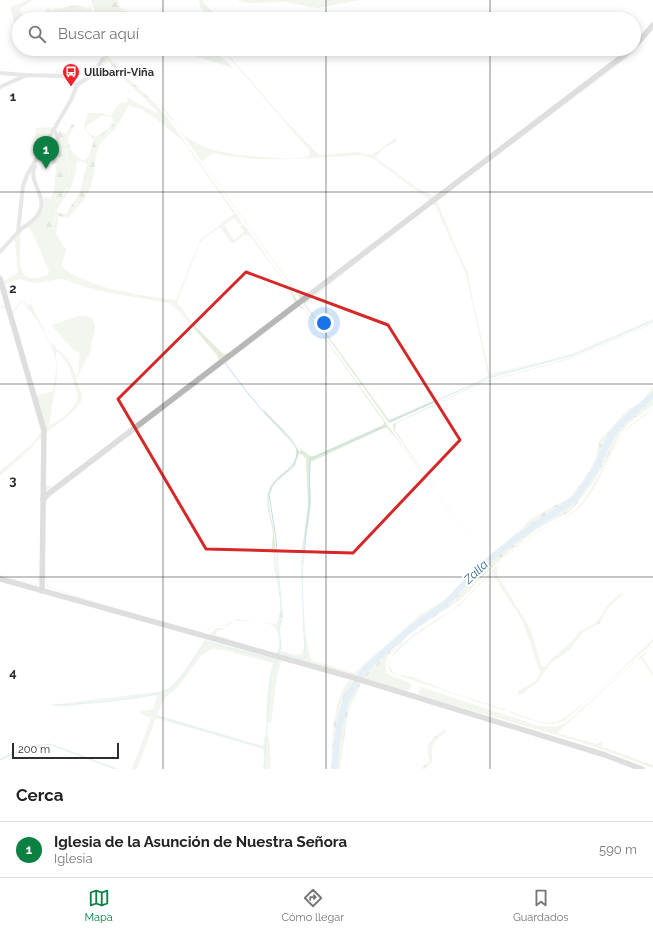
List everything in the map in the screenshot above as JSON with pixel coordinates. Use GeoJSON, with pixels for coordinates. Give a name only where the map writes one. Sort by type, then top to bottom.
{"type":"FeatureCollection","features":[{"type":"Feature","properties":{"kind":"street"},"geometry":{"type":"LineString","coordinates":[[641,39],[653,25]]}},
{"type":"Feature","properties":{"kind":"street"},"geometry":{"type":"LineString","coordinates":[[43,500],[54,489],[622,56]]}},
{"type":"Feature","properties":{"kind":"street"},"geometry":{"type":"LineString","coordinates":[[18,232],[23,186],[27,175],[72,100],[77,85],[92,75],[103,59]]}},
{"type":"Feature","properties":{"kind":"street"},"geometry":{"type":"LineString","coordinates":[[0,73],[63,76],[77,85]]}},
{"type":"Feature","properties":{"kind":"street"},"geometry":{"type":"LineString","coordinates":[[0,87],[27,75]]}},
{"type":"Feature","properties":{"kind":"street"},"geometry":{"type":"LineString","coordinates":[[54,130],[58,137],[54,162]]}},
{"type":"Feature","properties":{"kind":"street"},"geometry":{"type":"LineString","coordinates":[[0,252],[26,224],[32,221],[40,210],[42,198],[34,178],[34,170],[50,137]]}},
{"type":"Feature","properties":{"kind":"street"},"geometry":{"type":"LineString","coordinates":[[0,280],[44,430],[42,591]]}},
{"type":"Feature","properties":{"kind":"street"},"geometry":{"type":"LineString","coordinates":[[0,579],[367,682],[598,753],[642,769]]}},
{"type":"Feature","properties":{"kind":"highlighted area"},"geometry":{"type":"Polygon","coordinates":[[[246,272],[388,325],[460,440],[353,553],[206,549],[118,399],[246,272]]]}},
{"type":"Feature","properties":{"kind":"green space"},"geometry":{"type":"Polygon","coordinates":[[[28,0],[33,0],[20,9],[21,12],[12,12],[12,14],[10,7],[28,0]]]}},
{"type":"Feature","properties":{"kind":"green space"},"geometry":{"type":"Polygon","coordinates":[[[88,0],[92,12],[71,12],[78,8],[77,5],[88,9],[90,7],[88,0]]]}},
{"type":"Feature","properties":{"kind":"green space"},"geometry":{"type":"Polygon","coordinates":[[[91,0],[106,0],[108,5],[107,8],[98,8],[98,12],[95,12],[91,0]]]}},
{"type":"Feature","properties":{"kind":"green space"},"geometry":{"type":"Polygon","coordinates":[[[106,0],[118,0],[120,7],[128,12],[98,12],[98,8],[107,7],[108,5],[106,0]]]}},
{"type":"Feature","properties":{"kind":"green space"},"geometry":{"type":"Polygon","coordinates":[[[199,0],[203,0],[209,9],[214,12],[204,12],[200,7],[199,0]]]}},
{"type":"Feature","properties":{"kind":"green space"},"geometry":{"type":"Polygon","coordinates":[[[236,0],[360,0],[318,8],[284,2],[248,3],[236,0]]]}},
{"type":"Feature","properties":{"kind":"green space"},"geometry":{"type":"Polygon","coordinates":[[[77,5],[78,8],[71,12],[45,12],[48,7],[50,10],[77,5]]]}},
{"type":"Feature","properties":{"kind":"green space"},"geometry":{"type":"Polygon","coordinates":[[[653,27],[653,30],[641,43],[641,40],[653,27]]]}},
{"type":"Feature","properties":{"kind":"green space"},"geometry":{"type":"Polygon","coordinates":[[[105,56],[109,56],[118,69],[155,103],[150,104],[108,61],[105,64],[103,62],[105,56]]]}},
{"type":"Feature","properties":{"kind":"green space"},"geometry":{"type":"Polygon","coordinates":[[[112,56],[120,67],[153,98],[117,66],[112,56]]]}},
{"type":"Feature","properties":{"kind":"green space"},"geometry":{"type":"Polygon","coordinates":[[[195,56],[218,56],[233,68],[195,56]]]}},
{"type":"Feature","properties":{"kind":"green space"},"geometry":{"type":"Polygon","coordinates":[[[228,56],[229,56],[284,119],[319,155],[356,152],[372,155],[395,138],[397,141],[384,148],[375,157],[418,189],[432,195],[438,193],[620,56],[622,56],[301,300],[175,124],[155,100],[167,112],[187,137],[208,148],[227,153],[266,158],[294,158],[310,155],[309,150],[228,56]],[[213,153],[202,161],[298,294],[306,295],[429,200],[373,158],[357,155],[303,159],[249,158],[213,153]]]}},
{"type":"Feature","properties":{"kind":"green space"},"geometry":{"type":"Polygon","coordinates":[[[626,56],[629,56],[437,201],[460,257],[468,272],[473,302],[490,374],[569,355],[653,319],[653,322],[575,355],[487,379],[389,423],[303,303],[429,206],[305,304],[389,420],[483,379],[488,375],[466,274],[435,205],[430,205],[626,56]]]}},
{"type":"Feature","properties":{"kind":"green space"},"geometry":{"type":"Polygon","coordinates":[[[127,97],[156,113],[157,111],[150,104],[155,103],[167,117],[242,222],[239,225],[234,218],[224,225],[234,240],[244,232],[240,226],[244,224],[298,301],[229,353],[295,302],[289,289],[250,236],[246,234],[232,244],[220,227],[200,242],[177,303],[197,328],[223,354],[229,353],[156,408],[219,360],[217,355],[177,309],[168,303],[95,290],[62,279],[34,283],[20,279],[5,284],[8,291],[28,305],[31,304],[48,338],[50,342],[68,359],[76,375],[78,372],[80,353],[74,350],[51,325],[77,316],[82,316],[93,319],[95,326],[90,353],[76,380],[82,399],[72,412],[46,433],[45,485],[45,440],[11,313],[21,301],[9,293],[6,294],[0,276],[0,273],[4,281],[18,273],[15,241],[13,240],[20,231],[20,266],[23,273],[28,277],[36,278],[48,275],[49,271],[31,230],[26,226],[41,211],[44,197],[50,199],[53,204],[45,222],[46,228],[54,225],[56,211],[59,213],[56,234],[66,250],[62,265],[70,273],[82,279],[115,290],[176,300],[200,240],[234,214],[183,141],[155,118],[142,110],[129,105],[115,129],[101,142],[98,139],[109,131],[114,123],[112,117],[102,116],[86,126],[86,131],[95,137],[94,139],[87,133],[85,130],[85,125],[88,113],[102,113],[110,116],[121,102],[126,103],[128,101],[127,97]],[[22,302],[13,313],[13,316],[36,396],[53,391],[56,362],[52,347],[38,321],[22,302]],[[58,352],[56,353],[57,376],[49,425],[58,421],[67,414],[77,401],[78,397],[68,364],[58,352]]]}},
{"type":"Feature","properties":{"kind":"green space"},"geometry":{"type":"Polygon","coordinates":[[[113,121],[114,126],[98,139],[101,142],[98,147],[92,182],[88,192],[75,211],[68,218],[59,216],[59,213],[66,214],[80,192],[87,164],[83,160],[88,158],[95,137],[108,129],[113,121]]]}},
{"type":"Feature","properties":{"kind":"green space"},"geometry":{"type":"Polygon","coordinates":[[[72,124],[75,125],[68,138],[70,148],[65,148],[70,178],[69,186],[63,193],[63,200],[56,211],[52,229],[46,228],[45,222],[53,204],[50,199],[54,191],[59,131],[65,134],[72,124]]]}},
{"type":"Feature","properties":{"kind":"green space"},"geometry":{"type":"Polygon","coordinates":[[[53,127],[40,151],[43,140],[40,139],[38,141],[34,139],[36,128],[53,127]]]}},
{"type":"Feature","properties":{"kind":"green space"},"geometry":{"type":"Polygon","coordinates":[[[65,148],[70,148],[74,154],[87,164],[80,161],[77,162],[73,182],[63,200],[64,194],[70,182],[65,148]]]}},
{"type":"Feature","properties":{"kind":"green space"},"geometry":{"type":"Polygon","coordinates":[[[6,304],[42,431],[42,438],[38,439],[30,449],[0,476],[0,471],[32,444],[41,432],[5,308],[0,307],[6,304]]]}},
{"type":"Feature","properties":{"kind":"green space"},"geometry":{"type":"Polygon","coordinates":[[[298,305],[303,307],[484,560],[396,438],[387,428],[384,428],[311,462],[309,473],[311,504],[304,547],[303,590],[304,618],[311,660],[354,673],[421,614],[447,599],[400,634],[357,677],[213,637],[210,633],[215,629],[222,628],[224,629],[216,632],[216,635],[275,653],[277,652],[279,646],[277,631],[270,624],[260,622],[276,624],[280,628],[282,651],[294,655],[302,654],[304,647],[301,558],[308,505],[306,459],[303,455],[299,454],[293,466],[275,483],[270,493],[269,505],[273,528],[276,556],[274,557],[272,548],[273,533],[267,501],[269,490],[272,484],[295,460],[296,453],[295,446],[263,412],[264,410],[282,429],[299,451],[301,451],[300,448],[310,456],[314,456],[383,425],[384,422],[304,309],[298,307],[47,499],[44,543],[44,502],[50,494],[298,305]]]}},
{"type":"Feature","properties":{"kind":"green space"},"geometry":{"type":"Polygon","coordinates":[[[653,323],[573,358],[483,383],[396,423],[395,431],[485,559],[394,431],[393,424],[479,383],[576,356],[653,323]]]}},
{"type":"Feature","properties":{"kind":"green space"},"geometry":{"type":"Polygon","coordinates":[[[653,386],[653,405],[627,425],[594,482],[571,511],[537,529],[500,560],[460,600],[413,631],[364,679],[357,677],[371,662],[415,622],[443,604],[457,591],[480,563],[523,528],[529,520],[570,497],[587,475],[596,458],[600,440],[628,409],[636,405],[640,405],[653,386]]]}},
{"type":"Feature","properties":{"kind":"green space"},"geometry":{"type":"Polygon","coordinates":[[[653,408],[630,427],[626,430],[653,408]]]}},
{"type":"Feature","properties":{"kind":"green space"},"geometry":{"type":"Polygon","coordinates":[[[626,430],[617,443],[597,483],[585,502],[570,515],[535,534],[514,550],[497,566],[497,574],[530,628],[542,667],[545,667],[575,638],[579,632],[582,633],[569,651],[551,663],[536,684],[518,696],[518,691],[536,681],[540,672],[523,622],[492,573],[460,605],[412,638],[392,656],[401,645],[413,635],[458,605],[500,562],[522,543],[540,530],[563,518],[579,506],[591,489],[615,444],[626,430]]]}},
{"type":"Feature","properties":{"kind":"green space"},"geometry":{"type":"Polygon","coordinates":[[[42,444],[41,578],[36,585],[0,577],[0,575],[33,584],[37,583],[40,572],[42,444]]]}},
{"type":"Feature","properties":{"kind":"green space"},"geometry":{"type":"Polygon","coordinates":[[[45,485],[53,487],[47,491],[45,490],[45,485]]]}},
{"type":"Feature","properties":{"kind":"green space"},"geometry":{"type":"Polygon","coordinates":[[[44,543],[49,587],[108,606],[204,633],[213,627],[203,634],[82,599],[47,587],[44,570],[44,543]]]}},
{"type":"Feature","properties":{"kind":"green space"},"geometry":{"type":"Polygon","coordinates":[[[276,556],[283,616],[280,628],[276,624],[279,617],[280,600],[274,565],[274,557],[276,556]]]}},
{"type":"Feature","properties":{"kind":"green space"},"geometry":{"type":"Polygon","coordinates":[[[622,592],[622,595],[608,608],[600,623],[582,633],[579,632],[597,622],[608,605],[622,592]]]}},
{"type":"Feature","properties":{"kind":"green space"},"geometry":{"type":"Polygon","coordinates":[[[237,619],[260,622],[248,621],[233,621],[237,619]]]}},
{"type":"Feature","properties":{"kind":"green space"},"geometry":{"type":"Polygon","coordinates":[[[233,621],[228,626],[218,626],[225,625],[233,621]]]}},
{"type":"Feature","properties":{"kind":"green space"},"geometry":{"type":"Polygon","coordinates":[[[653,639],[653,642],[648,647],[563,722],[549,724],[533,720],[549,723],[555,722],[575,710],[653,639]]]}},
{"type":"Feature","properties":{"kind":"green space"},"geometry":{"type":"Polygon","coordinates":[[[205,640],[284,661],[281,662],[277,677],[271,723],[266,721],[266,714],[273,663],[223,650],[211,649],[201,656],[178,687],[164,699],[157,715],[263,746],[265,735],[269,738],[271,761],[270,769],[263,769],[265,760],[263,749],[156,718],[137,769],[132,769],[151,718],[140,714],[141,711],[153,709],[157,695],[62,707],[51,705],[163,691],[181,676],[205,640]]]}},
{"type":"Feature","properties":{"kind":"green space"},"geometry":{"type":"Polygon","coordinates":[[[653,645],[642,657],[653,673],[653,676],[641,659],[638,659],[557,733],[596,744],[603,741],[601,746],[653,765],[653,768],[581,742],[439,701],[418,693],[421,687],[539,726],[556,727],[568,721],[653,645]]]}},
{"type":"Feature","properties":{"kind":"green space"},"geometry":{"type":"Polygon","coordinates":[[[388,655],[385,669],[387,673],[410,683],[412,687],[407,691],[364,679],[388,655]]]}},
{"type":"Feature","properties":{"kind":"green space"},"geometry":{"type":"Polygon","coordinates":[[[389,664],[392,671],[396,674],[412,677],[456,694],[505,709],[505,711],[391,673],[389,664]]]}},
{"type":"Feature","properties":{"kind":"green space"},"geometry":{"type":"Polygon","coordinates":[[[349,680],[361,684],[348,713],[340,769],[331,769],[336,711],[343,689],[349,680]]]}},
{"type":"Feature","properties":{"kind":"green space"},"geometry":{"type":"Polygon","coordinates":[[[510,711],[531,720],[508,712],[510,711]]]}},
{"type":"Feature","properties":{"kind":"green space"},"geometry":{"type":"Polygon","coordinates":[[[445,729],[446,732],[433,744],[432,762],[425,769],[421,769],[429,761],[427,745],[433,738],[445,729]]]}},
{"type":"Feature","properties":{"kind":"green space"},"geometry":{"type":"Polygon","coordinates":[[[37,744],[52,744],[119,769],[113,769],[50,745],[38,746],[20,751],[0,761],[0,758],[13,752],[37,744]]]}},
{"type":"Feature","properties":{"kind":"waterway"},"geometry":{"type":"LineString","coordinates":[[389,422],[488,378],[577,354],[653,321]]}},
{"type":"Feature","properties":{"kind":"waterway"},"geometry":{"type":"LineString","coordinates":[[225,363],[262,410],[292,440],[298,452],[294,466],[273,484],[269,494],[276,539],[282,616],[279,629],[281,645],[279,652]]}},
{"type":"Feature","properties":{"kind":"waterway","name":"Zalla"},"geometry":{"type":"LineString","coordinates":[[334,769],[339,727],[346,699],[365,669],[408,631],[446,603],[479,568],[515,539],[576,498],[595,470],[607,443],[619,425],[653,395]]}},
{"type":"Feature","properties":{"kind":"waterway"},"geometry":{"type":"LineString","coordinates":[[279,654],[279,652],[303,659],[305,657],[302,573],[309,507],[310,459],[385,426]]}},
{"type":"Feature","properties":{"kind":"waterway"},"geometry":{"type":"LineString","coordinates":[[53,705],[114,701],[163,692],[171,688],[181,678],[206,642],[211,643]]}},
{"type":"Feature","properties":{"kind":"waterway"},"geometry":{"type":"LineString","coordinates":[[215,644],[276,661]]}},
{"type":"Feature","properties":{"kind":"waterway"},"geometry":{"type":"LineString","coordinates":[[264,769],[271,675],[277,659]]}},
{"type":"Feature","properties":{"kind":"waterway"},"geometry":{"type":"LineString","coordinates":[[155,716],[265,748]]}},
{"type":"Feature","properties":{"kind":"waterway"},"geometry":{"type":"LineString","coordinates":[[0,760],[26,748],[50,744],[116,769]]}},
{"type":"Feature","properties":{"kind":"place","name":"Ullibarri-Viña"},"geometry":{"type":"Point","coordinates":[71,87]}},
{"type":"Feature","properties":{"kind":"place","name":"Iglesia de la Asunción de Nuestra Señora"},"geometry":{"type":"Point","coordinates":[46,169]}}]}
